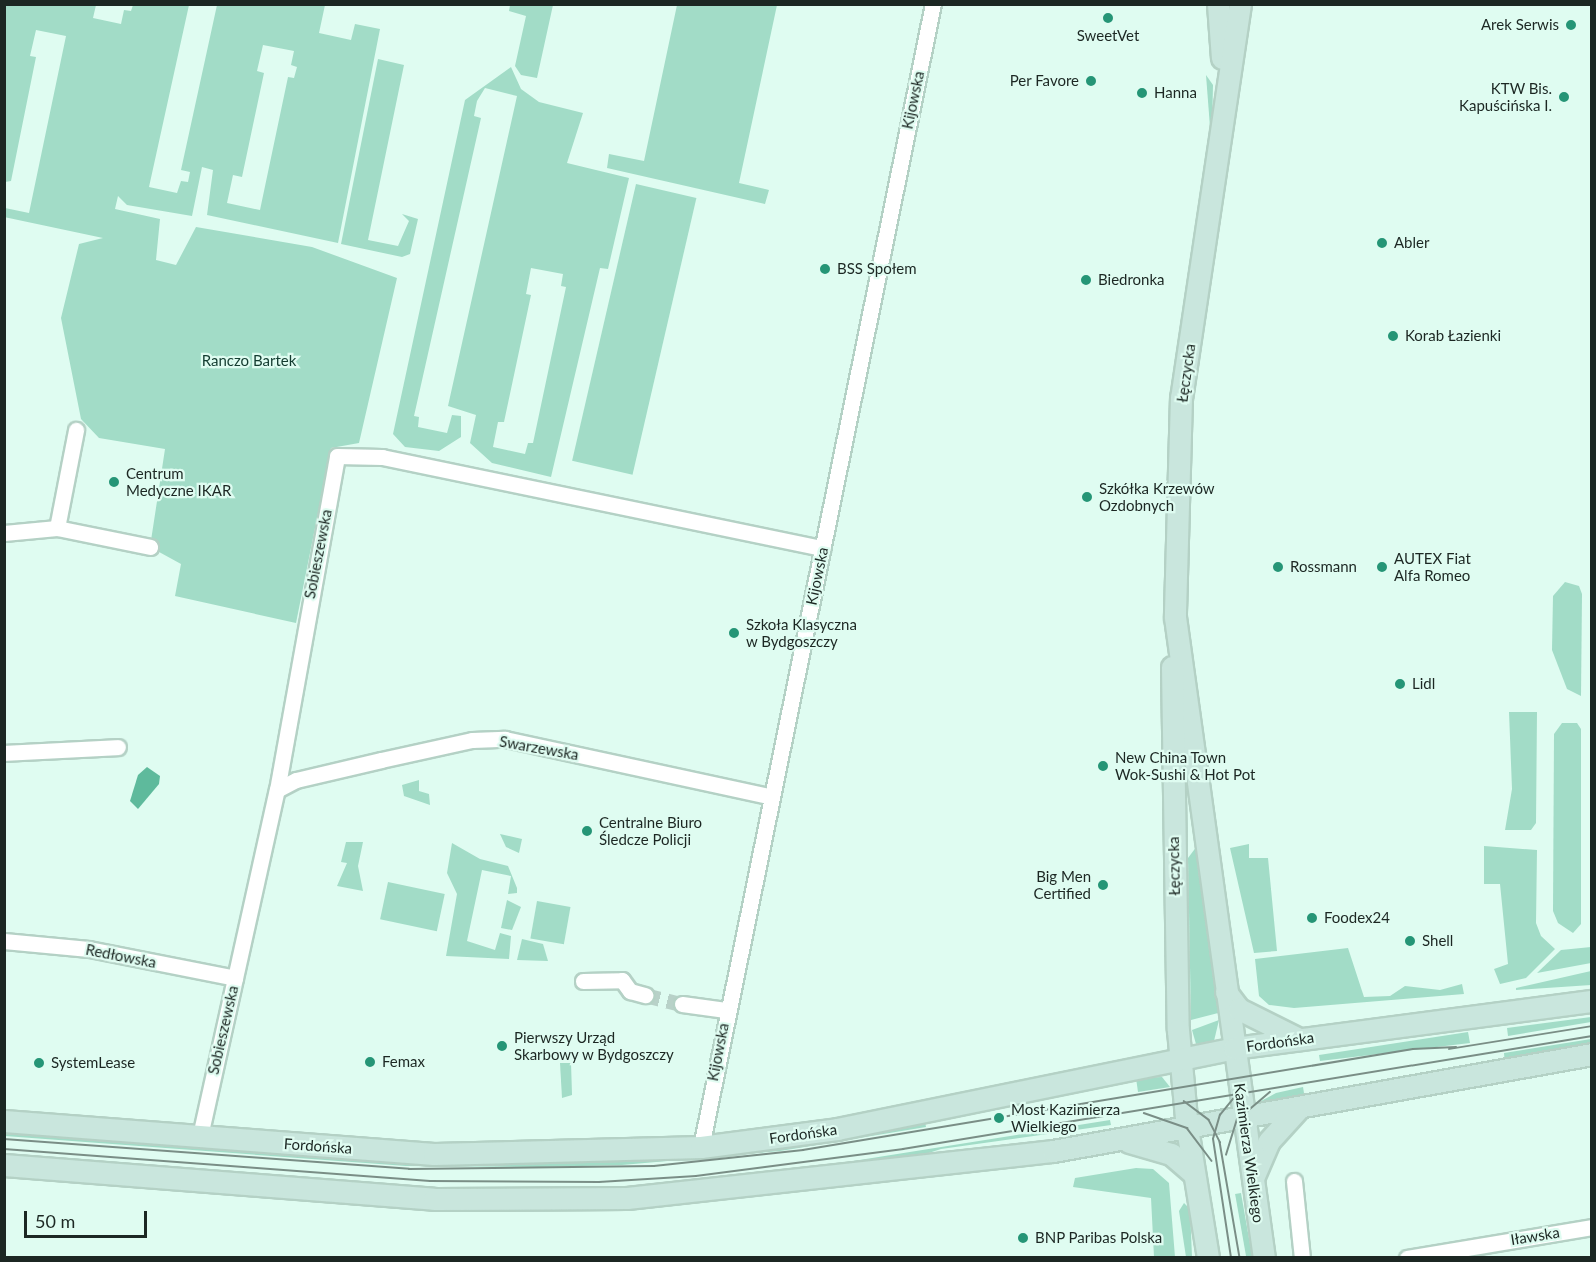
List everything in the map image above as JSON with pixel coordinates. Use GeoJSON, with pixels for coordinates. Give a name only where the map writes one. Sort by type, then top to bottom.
{"type":"FeatureCollection","features":[{"type":"Feature","properties":{"kind":"main road","name":"Łęczycka"},"geometry":{"type":"LineString","coordinates":[[1218,4],[1228,45]]}},
{"type":"Feature","properties":{"kind":"main road","name":"Łęczycka"},"geometry":{"type":"LineString","coordinates":[[1180,1059],[1170,681],[1176,637],[1181,397],[1223,111],[1228,45],[1240,4]]}},
{"type":"Feature","properties":{"kind":"main road","name":"Łęczycka"},"geometry":{"type":"LineString","coordinates":[[1176,637],[1234,1048]]}},
{"type":"Feature","properties":{"kind":"main road"},"geometry":{"type":"LineString","coordinates":[[1226,992],[1239,1009],[1299,1039]]}},
{"type":"Feature","properties":{"kind":"main road","name":"Fordońska"},"geometry":{"type":"LineString","coordinates":[[4,1121],[445,1154],[701,1148],[837,1129],[1234,1048],[1592,1001]]}},
{"type":"Feature","properties":{"kind":"main road","name":"Kazimierza Wielkiego"},"geometry":{"type":"LineString","coordinates":[[1234,1048],[1264,1257]]}},
{"type":"Feature","properties":{"kind":"main road"},"geometry":{"type":"LineString","coordinates":[[4,1165],[434,1199],[574,1200],[827,1179],[1119,1140],[1297,1110],[1592,1054]]}},
{"type":"Feature","properties":{"kind":"main road"},"geometry":{"type":"LineString","coordinates":[[1180,1059],[1186,1128],[1208,1257]]}},
{"type":"Feature","properties":{"kind":"main road"},"geometry":{"type":"LineString","coordinates":[[1252,1181],[1269,1141],[1297,1110]]}},
{"type":"Feature","properties":{"kind":"main road"},"geometry":{"type":"LineString","coordinates":[[1119,1140],[1172,1154],[1194,1174]]}},
{"type":"Feature","properties":{"kind":"street","name":"Kijowska"},"geometry":{"type":"LineString","coordinates":[[701,1148],[769,796],[823,548],[933,4]]}},
{"type":"Feature","properties":{"kind":"street"},"geometry":{"type":"LineString","coordinates":[[57,528],[76,429]]}},
{"type":"Feature","properties":{"kind":"street","name":"Sobieszewska"},"geometry":{"type":"LineString","coordinates":[[200,1136],[277,790],[337,456],[382,457],[823,548]]}},
{"type":"Feature","properties":{"kind":"street"},"geometry":{"type":"LineString","coordinates":[[4,533],[57,528],[150,547]]}},
{"type":"Feature","properties":{"kind":"street","name":"Swarzewska"},"geometry":{"type":"LineString","coordinates":[[277,790],[296,780],[381,760],[472,740],[506,739],[769,796]]}},
{"type":"Feature","properties":{"kind":"street"},"geometry":{"type":"LineString","coordinates":[[4,753],[118,747]]}},
{"type":"Feature","properties":{"kind":"street","name":"Redłowska"},"geometry":{"type":"LineString","coordinates":[[4,941],[89,949],[235,978]]}},
{"type":"Feature","properties":{"kind":"street"},"geometry":{"type":"LineString","coordinates":[[583,981],[622,980],[630,991],[645,995]]}},
{"type":"Feature","properties":{"kind":"street"},"geometry":{"type":"LineString","coordinates":[[682,1004],[726,1010]]}},
{"type":"Feature","properties":{"kind":"street"},"geometry":{"type":"LineString","coordinates":[[1294,1180],[1302,1257]]}},
{"type":"Feature","properties":{"kind":"street","name":"Iławska"},"geometry":{"type":"LineString","coordinates":[[1407,1257],[1592,1227]]}},
{"type":"Feature","properties":{"kind":"green space","name":"Ranczo Bartek"},"geometry":{"type":"Polygon","coordinates":[[[5,5],[96,5],[93,18],[121,24],[124,10],[131,11],[133,5],[189,5],[149,187],[177,193],[181,181],[188,182],[190,172],[181,170],[217,5],[325,5],[319,33],[351,40],[355,24],[380,29],[338,243],[207,215],[213,170],[202,167],[192,216],[127,205],[118,196],[115,209],[160,219],[156,260],[176,265],[196,227],[312,247],[397,278],[359,443],[331,448],[296,623],[175,596],[181,564],[150,547],[165,449],[99,438],[81,419],[61,318],[79,244],[103,238],[4,217],[5,208],[29,213],[66,36],[36,30],[30,56],[36,57],[11,181],[5,182],[5,5]],[[263,45],[257,71],[264,73],[242,177],[233,175],[227,203],[260,210],[288,77],[294,78],[297,67],[291,65],[294,51],[263,45]]]}},
{"type":"Feature","properties":{"kind":"green space"},"geometry":{"type":"Polygon","coordinates":[[[510,5],[553,5],[537,78],[521,75],[515,66],[526,16],[509,11],[510,5]]]}},
{"type":"Feature","properties":{"kind":"green space"},"geometry":{"type":"Polygon","coordinates":[[[677,5],[777,5],[739,183],[769,190],[765,204],[607,168],[609,154],[644,161],[677,5]]]}},
{"type":"Feature","properties":{"kind":"green space"},"geometry":{"type":"Polygon","coordinates":[[[378,59],[404,65],[368,240],[398,246],[409,221],[402,214],[418,219],[410,254],[402,257],[341,244],[378,59]]]}},
{"type":"Feature","properties":{"kind":"green space"},"geometry":{"type":"Polygon","coordinates":[[[511,67],[521,89],[539,102],[583,113],[567,163],[629,178],[608,269],[600,268],[551,477],[492,463],[470,443],[476,415],[448,406],[517,96],[485,88],[477,101],[474,116],[481,118],[414,416],[419,417],[418,427],[447,433],[452,415],[461,416],[461,437],[439,451],[405,447],[393,434],[465,100],[511,67]],[[531,268],[526,294],[531,295],[504,422],[498,422],[493,447],[525,454],[528,443],[533,443],[566,287],[561,286],[563,274],[531,268]]]}},
{"type":"Feature","properties":{"kind":"green space"},"geometry":{"type":"Polygon","coordinates":[[[1206,75],[1213,85],[1212,127],[1210,127],[1206,75]]]}},
{"type":"Feature","properties":{"kind":"green space"},"geometry":{"type":"Polygon","coordinates":[[[636,184],[696,198],[633,475],[572,461],[636,184]]]}},
{"type":"Feature","properties":{"kind":"green space"},"geometry":{"type":"Polygon","coordinates":[[[1565,582],[1579,586],[1582,594],[1581,696],[1567,689],[1552,650],[1553,596],[1565,582]]]}},
{"type":"Feature","properties":{"kind":"green space"},"geometry":{"type":"Polygon","coordinates":[[[1509,712],[1537,712],[1536,823],[1531,830],[1505,830],[1512,789],[1509,712]]]}},
{"type":"Feature","properties":{"kind":"green space"},"geometry":{"type":"Polygon","coordinates":[[[1562,723],[1577,723],[1581,729],[1581,924],[1573,933],[1558,923],[1553,911],[1554,734],[1562,723]]]}},
{"type":"Feature","properties":{"kind":"green space"},"geometry":{"type":"Polygon","coordinates":[[[419,780],[419,791],[429,794],[430,805],[404,796],[402,785],[419,780]]]}},
{"type":"Feature","properties":{"kind":"green space"},"geometry":{"type":"Polygon","coordinates":[[[500,834],[522,839],[519,853],[506,847],[500,834]]]}},
{"type":"Feature","properties":{"kind":"green space"},"geometry":{"type":"Polygon","coordinates":[[[346,842],[363,842],[358,866],[363,891],[337,886],[347,863],[341,862],[346,842]]]}},
{"type":"Feature","properties":{"kind":"green space"},"geometry":{"type":"Polygon","coordinates":[[[452,843],[480,859],[508,866],[517,893],[508,894],[511,876],[482,870],[467,941],[495,950],[500,933],[511,936],[509,959],[446,956],[457,894],[447,873],[452,843]]]}},
{"type":"Feature","properties":{"kind":"green space"},"geometry":{"type":"Polygon","coordinates":[[[1249,844],[1249,858],[1268,858],[1277,951],[1254,953],[1230,848],[1249,844]]]}},
{"type":"Feature","properties":{"kind":"green space"},"geometry":{"type":"Polygon","coordinates":[[[1197,846],[1222,1012],[1191,1020],[1188,858],[1197,846]]]}},
{"type":"Feature","properties":{"kind":"green space"},"geometry":{"type":"Polygon","coordinates":[[[1484,846],[1537,850],[1536,923],[1541,936],[1555,949],[1526,978],[1500,984],[1494,969],[1508,964],[1500,884],[1484,884],[1484,846]]]}},
{"type":"Feature","properties":{"kind":"green space"},"geometry":{"type":"Polygon","coordinates":[[[388,882],[445,894],[437,931],[380,919],[388,882]]]}},
{"type":"Feature","properties":{"kind":"green space"},"geometry":{"type":"Polygon","coordinates":[[[507,900],[521,907],[512,930],[501,928],[507,900]]]}},
{"type":"Feature","properties":{"kind":"green space"},"geometry":{"type":"Polygon","coordinates":[[[537,901],[570,907],[564,944],[530,938],[537,901]]]}},
{"type":"Feature","properties":{"kind":"green space"},"geometry":{"type":"Polygon","coordinates":[[[522,939],[543,944],[548,961],[517,960],[522,939]]]}},
{"type":"Feature","properties":{"kind":"green space"},"geometry":{"type":"Polygon","coordinates":[[[1591,947],[1591,963],[1537,973],[1561,950],[1591,947]]]}},
{"type":"Feature","properties":{"kind":"green space"},"geometry":{"type":"Polygon","coordinates":[[[1348,948],[1364,997],[1390,996],[1405,986],[1440,990],[1462,984],[1464,994],[1294,1008],[1269,1005],[1259,996],[1255,959],[1348,948]]]}},
{"type":"Feature","properties":{"kind":"green space"},"geometry":{"type":"Polygon","coordinates":[[[1591,971],[1591,985],[1516,990],[1516,988],[1591,971]]]}},
{"type":"Feature","properties":{"kind":"green space"},"geometry":{"type":"Polygon","coordinates":[[[1591,1017],[1591,1022],[1508,1036],[1507,1028],[1591,1017]]]}},
{"type":"Feature","properties":{"kind":"green space"},"geometry":{"type":"Polygon","coordinates":[[[1219,1020],[1214,1041],[1196,1044],[1192,1030],[1219,1020]]]}},
{"type":"Feature","properties":{"kind":"green space"},"geometry":{"type":"Polygon","coordinates":[[[1468,1032],[1470,1043],[1320,1061],[1319,1055],[1468,1032]]]}},
{"type":"Feature","properties":{"kind":"green space"},"geometry":{"type":"Polygon","coordinates":[[[1591,1039],[1591,1044],[1505,1065],[1504,1053],[1591,1039]]]}},
{"type":"Feature","properties":{"kind":"green space"},"geometry":{"type":"Polygon","coordinates":[[[560,1063],[571,1063],[572,1095],[562,1098],[560,1063]]]}},
{"type":"Feature","properties":{"kind":"green space"},"geometry":{"type":"Polygon","coordinates":[[[1162,1077],[1170,1087],[1138,1092],[1136,1078],[1162,1077]]]}},
{"type":"Feature","properties":{"kind":"green space"},"geometry":{"type":"Polygon","coordinates":[[[1303,1087],[1305,1099],[1261,1101],[1276,1093],[1303,1087]]]}},
{"type":"Feature","properties":{"kind":"green space"},"geometry":{"type":"Polygon","coordinates":[[[1110,1120],[1111,1125],[941,1149],[904,1161],[848,1167],[847,1162],[1110,1120]]]}},
{"type":"Feature","properties":{"kind":"green space"},"geometry":{"type":"Polygon","coordinates":[[[925,1122],[926,1127],[780,1151],[622,1165],[541,1167],[406,1166],[5,1136],[4,1130],[332,1156],[575,1163],[760,1150],[925,1122]]]}},
{"type":"Feature","properties":{"kind":"green space"},"geometry":{"type":"Polygon","coordinates":[[[1136,1168],[1153,1169],[1169,1183],[1175,1257],[1154,1257],[1151,1198],[1073,1187],[1075,1178],[1136,1168]]]}},
{"type":"Feature","properties":{"kind":"green space"},"geometry":{"type":"Polygon","coordinates":[[[1241,1193],[1252,1257],[1246,1258],[1235,1194],[1241,1193]]]}},
{"type":"Feature","properties":{"kind":"green space"},"geometry":{"type":"Polygon","coordinates":[[[1184,1203],[1190,1209],[1192,1257],[1186,1257],[1179,1211],[1184,1203]]]}},
{"type":"Feature","properties":{"kind":"shaded area"},"geometry":{"type":"Polygon","coordinates":[[[147,767],[160,776],[159,784],[138,809],[130,801],[138,775],[147,767]]]}},
{"type":"Feature","properties":{"kind":"tunnel"},"geometry":{"type":"LineString","coordinates":[[645,995],[682,1004]]}},
{"type":"Feature","properties":{"kind":"tram line"},"geometry":{"type":"LineString","coordinates":[[1449,1049],[1592,1026]]}},
{"type":"Feature","properties":{"kind":"tram line"},"geometry":{"type":"LineString","coordinates":[[4,1149],[430,1181],[599,1182],[696,1176],[903,1149],[1592,1036]]}},
{"type":"Feature","properties":{"kind":"tram line"},"geometry":{"type":"LineString","coordinates":[[4,1139],[409,1169],[654,1166],[803,1150],[1413,1049],[1456,1047]]}},
{"type":"Feature","properties":{"kind":"tram line"},"geometry":{"type":"LineString","coordinates":[[1226,1155],[1237,1120],[1270,1092]]}},
{"type":"Feature","properties":{"kind":"tram line"},"geometry":{"type":"LineString","coordinates":[[1231,1258],[1213,1139],[1220,1115],[1236,1095]]}},
{"type":"Feature","properties":{"kind":"tram line"},"geometry":{"type":"LineString","coordinates":[[1184,1101],[1209,1120],[1220,1142],[1240,1258]]}},
{"type":"Feature","properties":{"kind":"tram line"},"geometry":{"type":"LineString","coordinates":[[1144,1113],[1187,1128],[1212,1161]]}},
{"type":"Feature","properties":{"kind":"place","name":"SweetVet"},"geometry":{"type":"Point","coordinates":[1108,18]}},
{"type":"Feature","properties":{"kind":"place","name":"Arek Serwis"},"geometry":{"type":"Point","coordinates":[1571,25]}},
{"type":"Feature","properties":{"kind":"place","name":"Per Favore"},"geometry":{"type":"Point","coordinates":[1091,81]}},
{"type":"Feature","properties":{"kind":"place","name":"Hanna"},"geometry":{"type":"Point","coordinates":[1142,93]}},
{"type":"Feature","properties":{"kind":"place","name":"KTW Bis. Kapuścińska I."},"geometry":{"type":"Point","coordinates":[1564,97]}},
{"type":"Feature","properties":{"kind":"place","name":"Abler"},"geometry":{"type":"Point","coordinates":[1382,243]}},
{"type":"Feature","properties":{"kind":"place","name":"BSS Społem"},"geometry":{"type":"Point","coordinates":[825,269]}},
{"type":"Feature","properties":{"kind":"place","name":"Biedronka"},"geometry":{"type":"Point","coordinates":[1086,280]}},
{"type":"Feature","properties":{"kind":"place","name":"Korab Łazienki"},"geometry":{"type":"Point","coordinates":[1393,336]}},
{"type":"Feature","properties":{"kind":"place","name":"Centrum Medyczne IKAR"},"geometry":{"type":"Point","coordinates":[114,482]}},
{"type":"Feature","properties":{"kind":"place","name":"Szkółka Krzewów Ozdobnych"},"geometry":{"type":"Point","coordinates":[1087,497]}},
{"type":"Feature","properties":{"kind":"place","name":"Rossmann"},"geometry":{"type":"Point","coordinates":[1278,567]}},
{"type":"Feature","properties":{"kind":"place","name":"AUTEX Fiat Alfa Romeo"},"geometry":{"type":"Point","coordinates":[1382,567]}},
{"type":"Feature","properties":{"kind":"place","name":"Szkoła Klasyczna w Bydgoszczy"},"geometry":{"type":"Point","coordinates":[734,633]}},
{"type":"Feature","properties":{"kind":"place","name":"Lidl"},"geometry":{"type":"Point","coordinates":[1400,684]}},
{"type":"Feature","properties":{"kind":"place","name":"New China Town Wok-Sushi & Hot Pot"},"geometry":{"type":"Point","coordinates":[1103,766]}},
{"type":"Feature","properties":{"kind":"place","name":"Centralne Biuro Śledcze Policji"},"geometry":{"type":"Point","coordinates":[587,831]}},
{"type":"Feature","properties":{"kind":"place","name":"Big Men Certified"},"geometry":{"type":"Point","coordinates":[1103,885]}},
{"type":"Feature","properties":{"kind":"place","name":"Foodex24"},"geometry":{"type":"Point","coordinates":[1312,918]}},
{"type":"Feature","properties":{"kind":"place","name":"Shell"},"geometry":{"type":"Point","coordinates":[1410,941]}},
{"type":"Feature","properties":{"kind":"place","name":"Pierwszy Urząd Skarbowy w Bydgoszczy"},"geometry":{"type":"Point","coordinates":[502,1046]}},
{"type":"Feature","properties":{"kind":"place","name":"Femax"},"geometry":{"type":"Point","coordinates":[370,1062]}},
{"type":"Feature","properties":{"kind":"place","name":"SystemLease"},"geometry":{"type":"Point","coordinates":[39,1063]}},
{"type":"Feature","properties":{"kind":"place","name":"Most Kazimierza Wielkiego"},"geometry":{"type":"Point","coordinates":[999,1118]}},
{"type":"Feature","properties":{"kind":"place","name":"BNP Paribas Polska"},"geometry":{"type":"Point","coordinates":[1023,1238]}}]}
